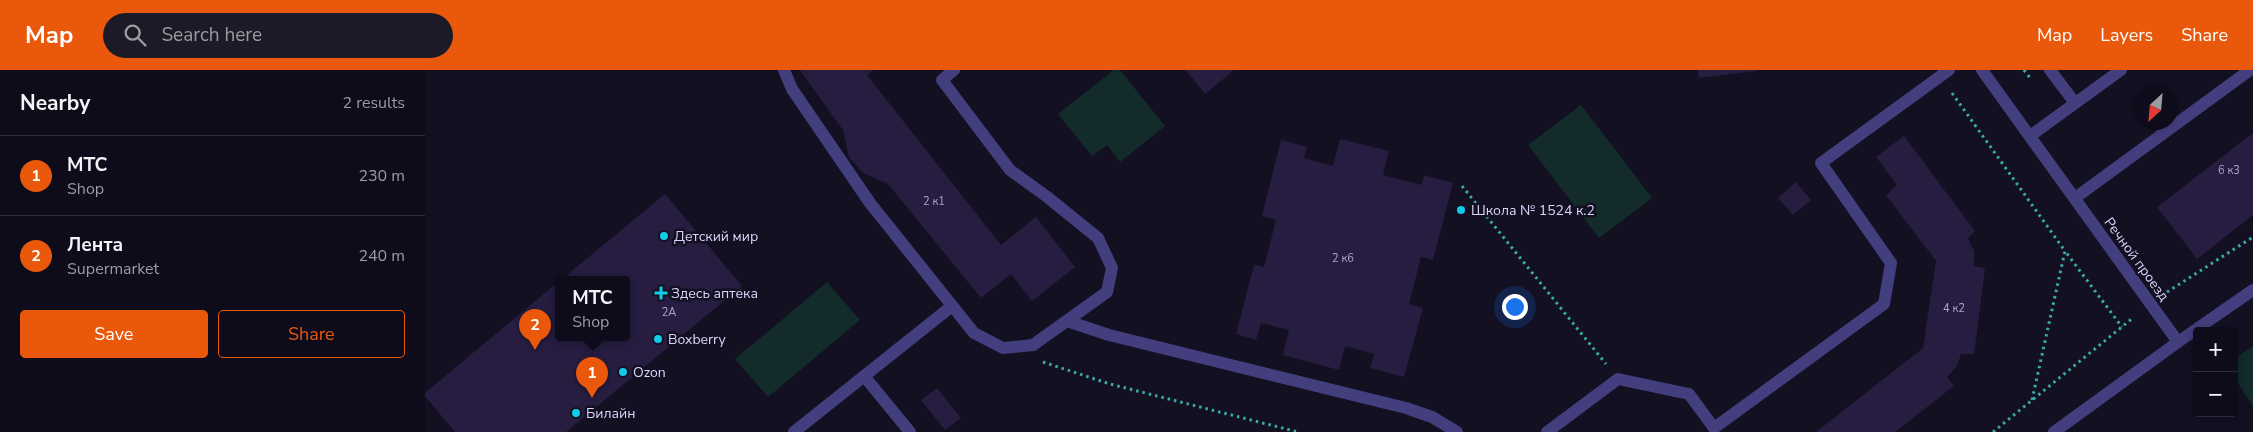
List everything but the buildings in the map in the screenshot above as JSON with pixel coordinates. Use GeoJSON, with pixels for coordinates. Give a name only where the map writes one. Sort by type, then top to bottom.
{"type":"FeatureCollection","features":[{"type":"Feature","properties":{"kind":"street"},"geometry":{"type":"LineString","coordinates":[[784,70],[792,89],[870,202],[974,332],[1003,348],[1033,345],[1107,292],[1112,268],[1098,238],[1010,170],[942,80],[954,70]]}},
{"type":"Feature","properties":{"kind":"street","name":"Речной проезд"},"geometry":{"type":"LineString","coordinates":[[1982,70],[2178,342]]}},
{"type":"Feature","properties":{"kind":"street"},"geometry":{"type":"LineString","coordinates":[[2050,70],[2075,103]]}},
{"type":"Feature","properties":{"kind":"street"},"geometry":{"type":"LineString","coordinates":[[2030,136],[2121,70]]}},
{"type":"Feature","properties":{"kind":"street"},"geometry":{"type":"LineString","coordinates":[[2075,198],[2250,70]]}},
{"type":"Feature","properties":{"kind":"street"},"geometry":{"type":"LineString","coordinates":[[1547,432],[1618,379],[1689,394],[1714,428],[1884,304],[1891,263],[1821,163],[1945,73]]}},
{"type":"Feature","properties":{"kind":"street"},"geometry":{"type":"LineString","coordinates":[[2054,432],[2253,290]]}},
{"type":"Feature","properties":{"kind":"street"},"geometry":{"type":"LineString","coordinates":[[793,432],[952,306]]}},
{"type":"Feature","properties":{"kind":"street"},"geometry":{"type":"LineString","coordinates":[[1067,321],[1109,335],[1406,408],[1432,417],[1457,432]]}},
{"type":"Feature","properties":{"kind":"street"},"geometry":{"type":"LineString","coordinates":[[864,376],[910,432]]}},
{"type":"Feature","properties":{"kind":"path"},"geometry":{"type":"LineString","coordinates":[[1945,73],[2065,252],[2122,327]]}},
{"type":"Feature","properties":{"kind":"path"},"geometry":{"type":"LineString","coordinates":[[1462,186],[1618,379]]}},
{"type":"Feature","properties":{"kind":"path"},"geometry":{"type":"LineString","coordinates":[[1993,432],[2151,303],[2253,237]]}},
{"type":"Feature","properties":{"kind":"path"},"geometry":{"type":"LineString","coordinates":[[2032,400],[2065,252]]}},
{"type":"Feature","properties":{"kind":"path"},"geometry":{"type":"LineString","coordinates":[[1038,360],[1110,384],[1298,432]]}},
{"type":"Feature","properties":{"kind":"green space"},"geometry":{"type":"Polygon","coordinates":[[[1114,70],[1120,70],[1165,126],[1120,162],[1107,145],[1092,156],[1058,114],[1114,70]]]}},
{"type":"Feature","properties":{"kind":"green space"},"geometry":{"type":"Polygon","coordinates":[[[1581,105],[1652,198],[1599,238],[1528,145],[1581,105]]]}},
{"type":"Feature","properties":{"kind":"green space"},"geometry":{"type":"Polygon","coordinates":[[[827,282],[860,320],[768,397],[735,359],[827,282]]]}},
{"type":"Feature","properties":{"kind":"green space"},"geometry":{"type":"Polygon","coordinates":[[[2253,346],[2253,406],[2238,383],[2238,356],[2253,346]]]}},
{"type":"Feature","properties":{"kind":"place","name":"Школа № 1524 к.2"},"geometry":{"type":"Point","coordinates":[1461,210]}},
{"type":"Feature","properties":{"kind":"place","name":"Детский мир"},"geometry":{"type":"Point","coordinates":[664,236]}},
{"type":"Feature","properties":{"kind":"place","name":"Здесь аптека"},"geometry":{"type":"Point","coordinates":[661,293]}},
{"type":"Feature","properties":{"kind":"place","name":"Boxberry"},"geometry":{"type":"Point","coordinates":[658,339]}},
{"type":"Feature","properties":{"kind":"place","name":"Лента"},"geometry":{"type":"Point","coordinates":[535,350]}},
{"type":"Feature","properties":{"kind":"place","name":"Ozon"},"geometry":{"type":"Point","coordinates":[623,372]}},
{"type":"Feature","properties":{"kind":"place","name":"МТС"},"geometry":{"type":"Point","coordinates":[592,398]}},
{"type":"Feature","properties":{"kind":"place","name":"Билайн"},"geometry":{"type":"Point","coordinates":[576,413]}}]}
